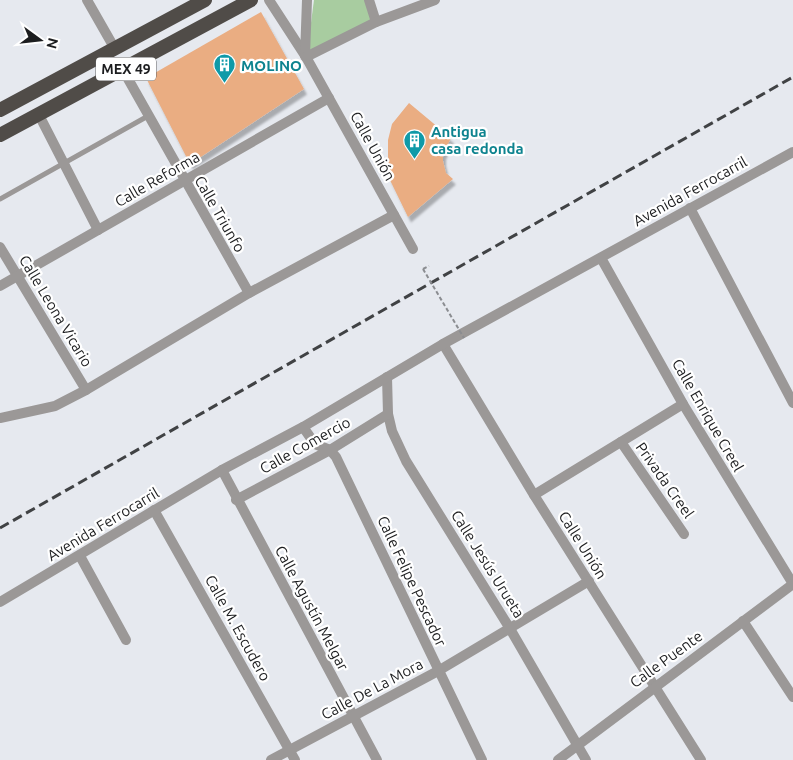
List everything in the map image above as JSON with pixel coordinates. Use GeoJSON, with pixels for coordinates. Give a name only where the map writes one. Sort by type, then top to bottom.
{"type":"FeatureCollection","features":[{"type":"Feature","properties":{"kind":"highway","name":"MEX 49"},"geometry":{"type":"LineString","coordinates":[[0,110],[206,0]]}},
{"type":"Feature","properties":{"kind":"highway","name":"MEX 49"},"geometry":{"type":"LineString","coordinates":[[0,135],[251,0]]}},
{"type":"Feature","properties":{"kind":"street"},"geometry":{"type":"LineString","coordinates":[[87,0],[115,49]]}},
{"type":"Feature","properties":{"kind":"street","name":"Calle Unión"},"geometry":{"type":"LineString","coordinates":[[268,0],[305,56],[414,249]]}},
{"type":"Feature","properties":{"kind":"street"},"geometry":{"type":"LineString","coordinates":[[307,0],[305,56],[376,22],[435,0]]}},
{"type":"Feature","properties":{"kind":"street"},"geometry":{"type":"LineString","coordinates":[[369,0],[376,22]]}},
{"type":"Feature","properties":{"kind":"street","name":"Calle Triunfo"},"geometry":{"type":"LineString","coordinates":[[123,70],[248,293]]}},
{"type":"Feature","properties":{"kind":"street","name":"Calle Reforma"},"geometry":{"type":"LineString","coordinates":[[0,286],[329,98]]}},
{"type":"Feature","properties":{"kind":"street"},"geometry":{"type":"LineString","coordinates":[[38,115],[98,230]]}},
{"type":"Feature","properties":{"kind":"street","name":"Avenida Ferrocarril"},"geometry":{"type":"LineString","coordinates":[[0,602],[222,470],[303,427],[443,344],[793,152]]}},
{"type":"Feature","properties":{"kind":"street"},"geometry":{"type":"LineString","coordinates":[[690,208],[793,403]]}},
{"type":"Feature","properties":{"kind":"street"},"geometry":{"type":"LineString","coordinates":[[0,418],[55,406],[86,390],[248,293],[394,215]]}},
{"type":"Feature","properties":{"kind":"street","name":"Calle Leona Vicario"},"geometry":{"type":"LineString","coordinates":[[0,247],[86,390]]}},
{"type":"Feature","properties":{"kind":"street","name":"Calle Enrique Creel"},"geometry":{"type":"LineString","coordinates":[[601,258],[683,404],[793,584]]}},
{"type":"Feature","properties":{"kind":"street","name":"Calle Unión"},"geometry":{"type":"LineString","coordinates":[[443,344],[534,494],[701,760]]}},
{"type":"Feature","properties":{"kind":"street","name":"Calle Jesús Urueta"},"geometry":{"type":"LineString","coordinates":[[387,377],[388,414],[392,431],[406,461],[509,627],[586,760]]}},
{"type":"Feature","properties":{"kind":"street","name":"Privada Creel"},"geometry":{"type":"LineString","coordinates":[[534,494],[683,404]]}},
{"type":"Feature","properties":{"kind":"street","name":"Calle Comercio"},"geometry":{"type":"LineString","coordinates":[[236,500],[330,450],[388,414]]}},
{"type":"Feature","properties":{"kind":"street","name":"Calle Felipe Pescador"},"geometry":{"type":"LineString","coordinates":[[303,427],[315,444],[330,450],[336,456],[482,760]]}},
{"type":"Feature","properties":{"kind":"street","name":"Privada Creel"},"geometry":{"type":"LineString","coordinates":[[620,442],[684,534]]}},
{"type":"Feature","properties":{"kind":"street","name":"Calle Agustín Melgar"},"geometry":{"type":"LineString","coordinates":[[222,470],[236,500],[377,760]]}},
{"type":"Feature","properties":{"kind":"street","name":"Calle M. Escudero"},"geometry":{"type":"LineString","coordinates":[[154,510],[295,760]]}},
{"type":"Feature","properties":{"kind":"street"},"geometry":{"type":"LineString","coordinates":[[80,556],[126,640]]}},
{"type":"Feature","properties":{"kind":"street","name":"Calle De La Mora"},"geometry":{"type":"LineString","coordinates":[[271,760],[438,671],[589,581]]}},
{"type":"Feature","properties":{"kind":"street","name":"Calle Puente"},"geometry":{"type":"LineString","coordinates":[[558,760],[654,686],[793,584]]}},
{"type":"Feature","properties":{"kind":"street"},"geometry":{"type":"LineString","coordinates":[[743,621],[793,697]]}},
{"type":"Feature","properties":{"kind":"lane"},"geometry":{"type":"LineString","coordinates":[[0,199],[148,116]]}},
{"type":"Feature","properties":{"kind":"path"},"geometry":{"type":"LineString","coordinates":[[429,266],[423,269],[464,338]]}},
{"type":"Feature","properties":{"kind":"green space"},"geometry":{"type":"Polygon","coordinates":[[[314,0],[366,0],[372,21],[307,53],[314,0]]]}},
{"type":"Feature","properties":{"kind":"building","name":"MOLINO"},"geometry":{"type":"Polygon","coordinates":[[[261,12],[304,89],[190,164],[146,78],[261,12]]]}},
{"type":"Feature","properties":{"kind":"building","name":"Antigua casa redonda"},"geometry":{"type":"Polygon","coordinates":[[[409,103],[451,138],[443,154],[443,161],[446,173],[453,179],[408,217],[389,178],[388,140],[392,124],[409,103]]]}},
{"type":"Feature","properties":{"kind":"railway"},"geometry":{"type":"LineString","coordinates":[[0,528],[793,77]]}},
{"type":"Feature","properties":{"kind":"place","name":"MOLINO"},"geometry":{"type":"Point","coordinates":[225,84]}},
{"type":"Feature","properties":{"kind":"place","name":"Antigua casa redonda"},"geometry":{"type":"Point","coordinates":[415,159]}}]}
